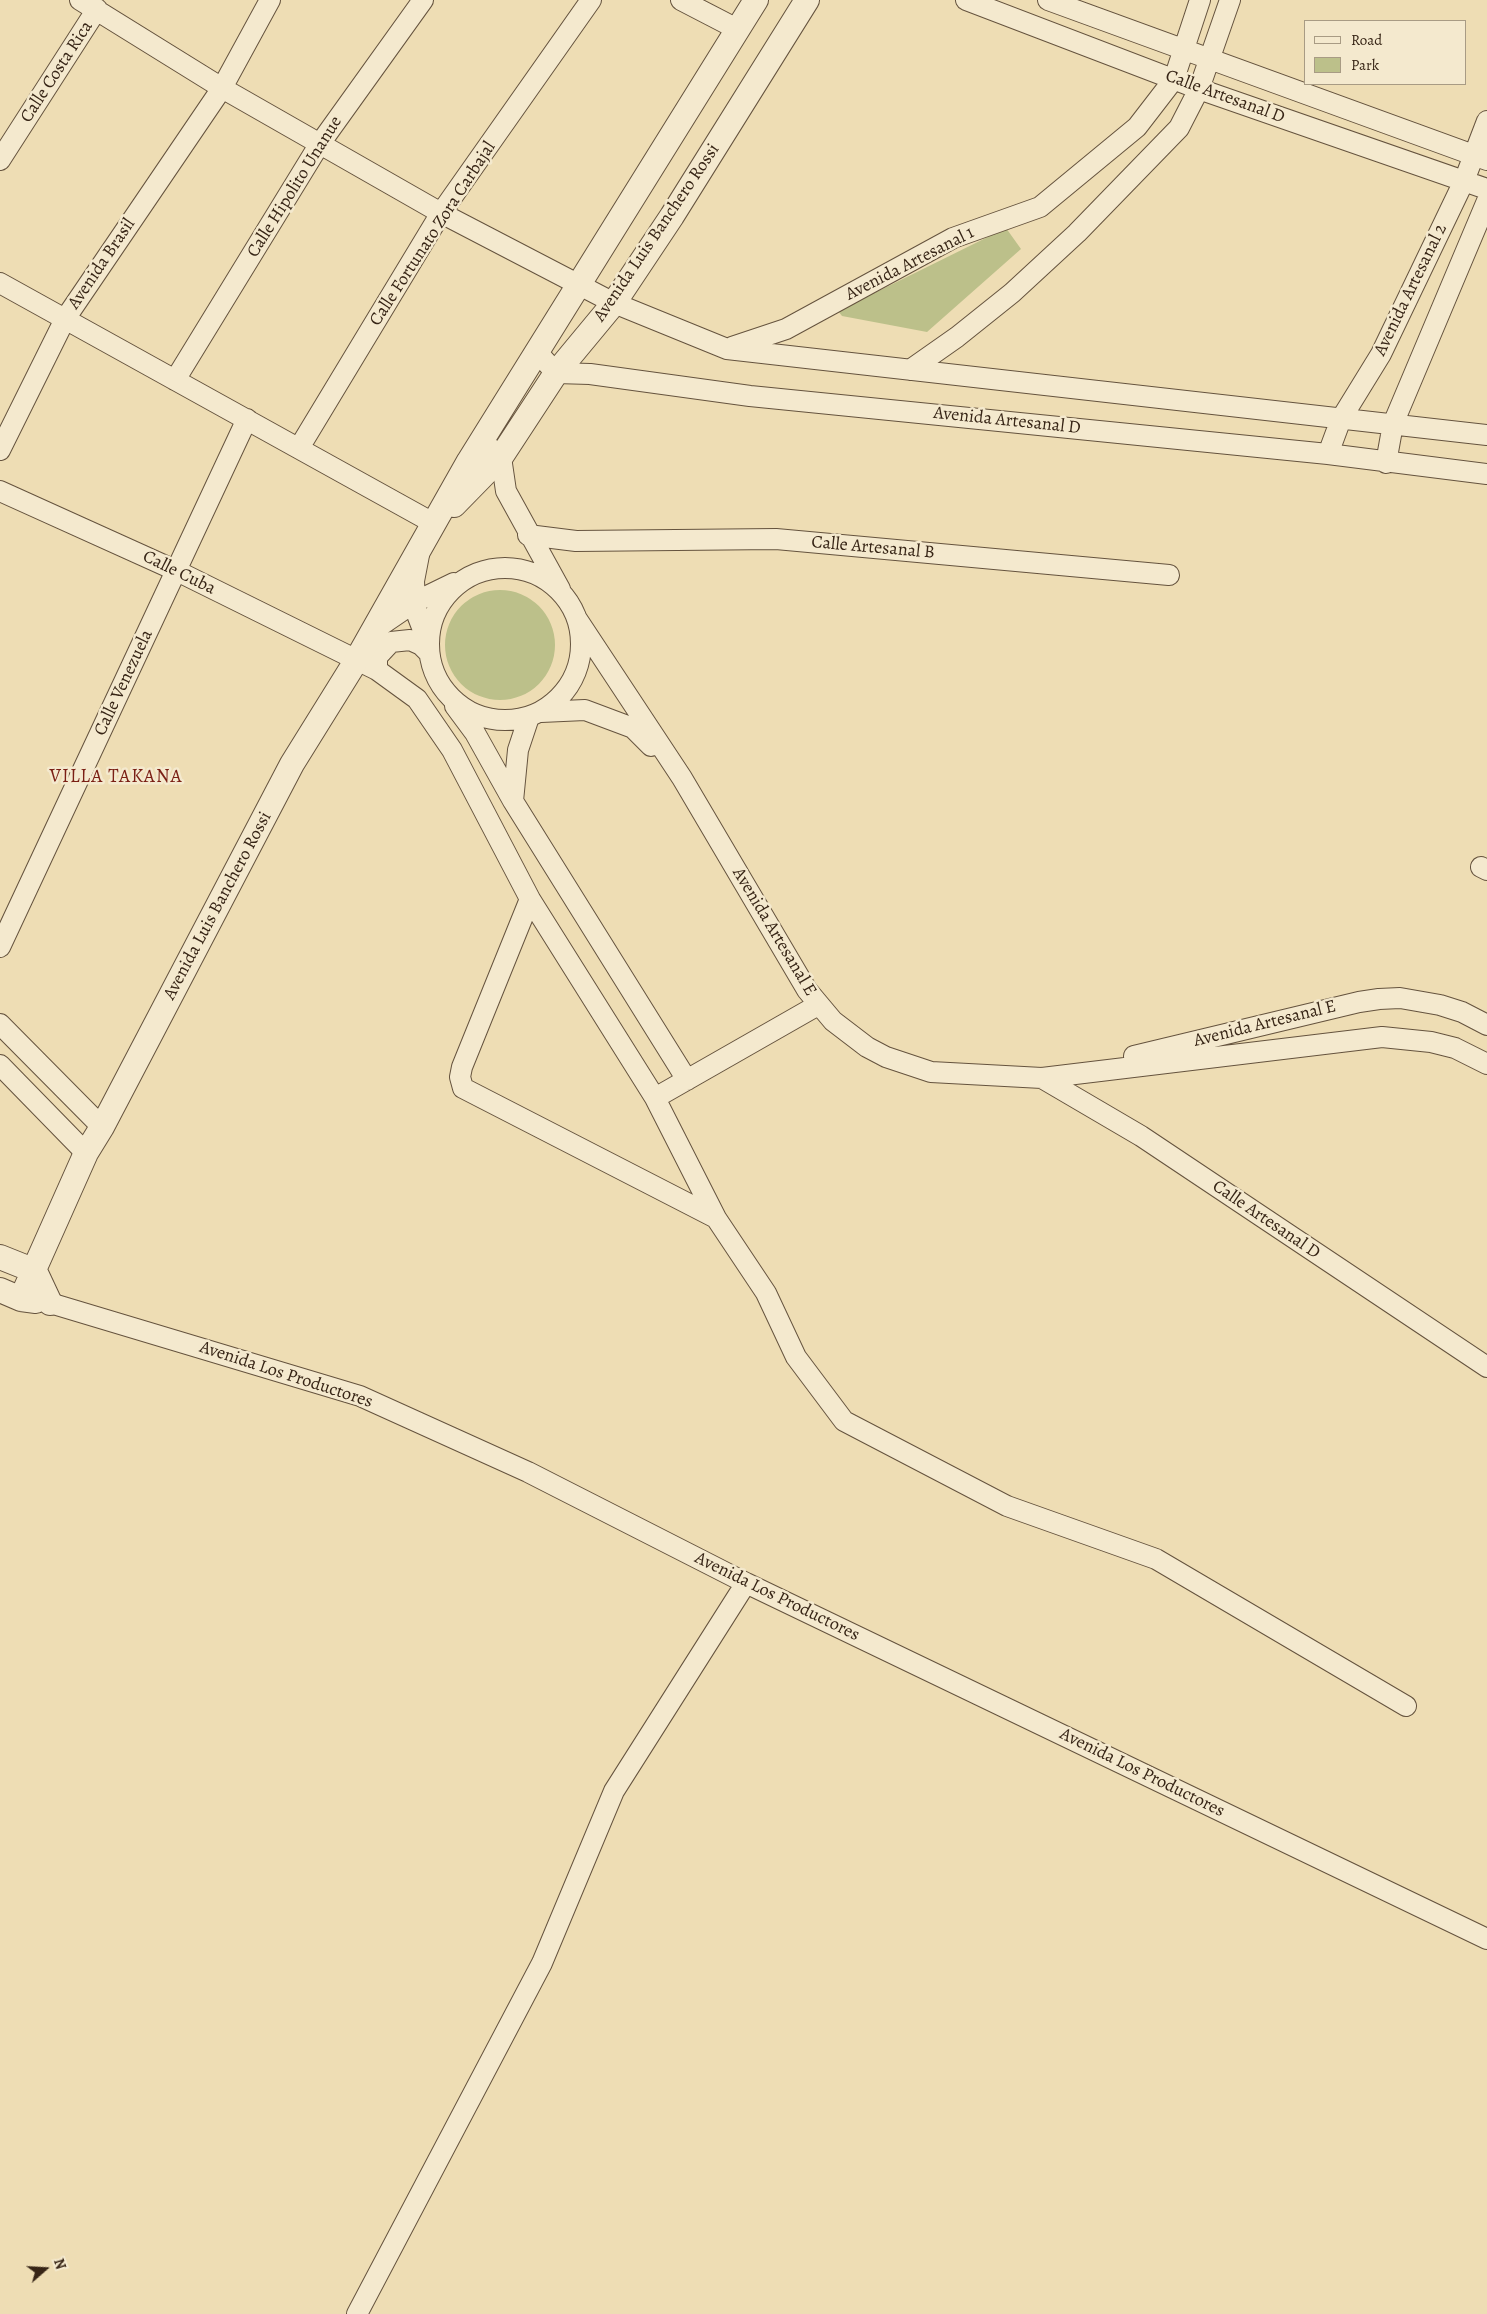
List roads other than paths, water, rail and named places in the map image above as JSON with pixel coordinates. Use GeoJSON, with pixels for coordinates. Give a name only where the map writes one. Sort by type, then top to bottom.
{"type":"FeatureCollection","features":[{"type":"Feature","properties":{"kind":"street","name":"Avenida Brasil"},"geometry":{"type":"LineString","coordinates":[[0,450],[65,319],[222,88],[270,0]]}},
{"type":"Feature","properties":{"kind":"street","name":"Calle Hipolito Unanue"},"geometry":{"type":"LineString","coordinates":[[176,380],[319,145],[423,0]]}},
{"type":"Feature","properties":{"kind":"street","name":"Calle Fortunato Zora Carbajal"},"geometry":{"type":"LineString","coordinates":[[299,448],[441,213],[592,0]]}},
{"type":"Feature","properties":{"kind":"street"},"geometry":{"type":"LineString","coordinates":[[681,0],[738,29]]}},
{"type":"Feature","properties":{"kind":"street","name":"Avenida Luis Banchero Rossi"},"geometry":{"type":"LineString","coordinates":[[10,1295],[35,1271],[86,1153],[102,1127],[292,764],[366,666],[382,636],[419,550],[482,440],[756,0]]}},
{"type":"Feature","properties":{"kind":"street","name":"Avenida Luis Banchero Rossi"},"geometry":{"type":"LineString","coordinates":[[435,524],[501,457],[556,374],[614,303],[672,216],[807,0]]}},
{"type":"Feature","properties":{"kind":"street","name":"Calle Artesanal D"},"geometry":{"type":"LineString","coordinates":[[966,0],[1199,89],[1487,189]]}},
{"type":"Feature","properties":{"kind":"street","name":"Calle Artesanal D"},"geometry":{"type":"LineString","coordinates":[[1048,0],[1481,157]]}},
{"type":"Feature","properties":{"kind":"street","name":"Avenida Artesanal 1"},"geometry":{"type":"LineString","coordinates":[[728,349],[786,328],[953,238],[1040,207],[1137,127],[1174,79],[1200,0]]}},
{"type":"Feature","properties":{"kind":"street"},"geometry":{"type":"LineString","coordinates":[[910,370],[957,338],[1012,293],[1077,233],[1179,128],[1199,89],[1230,0]]}},
{"type":"Feature","properties":{"kind":"street"},"geometry":{"type":"LineString","coordinates":[[89,5],[222,88],[441,213],[614,303],[728,349],[1487,435]]}},
{"type":"Feature","properties":{"kind":"street","name":"Calle Costa Rica"},"geometry":{"type":"LineString","coordinates":[[0,160],[89,5]]}},
{"type":"Feature","properties":{"kind":"street","name":"Avenida Artesanal 2"},"geometry":{"type":"LineString","coordinates":[[1328,454],[1341,419],[1381,354],[1464,181],[1481,157],[1487,121]]}},
{"type":"Feature","properties":{"kind":"street","name":"Avenida Artesanal 2"},"geometry":{"type":"LineString","coordinates":[[1386,462],[1393,424],[1487,202]]}},
{"type":"Feature","properties":{"kind":"street"},"geometry":{"type":"LineString","coordinates":[[0,283],[435,524]]}},
{"type":"Feature","properties":{"kind":"street"},"geometry":{"type":"LineString","coordinates":[[537,352],[556,374]]}},
{"type":"Feature","properties":{"kind":"street","name":"Avenida Artesanal D"},"geometry":{"type":"LineString","coordinates":[[556,374],[590,374],[750,396],[1328,454],[1487,474]]}},
{"type":"Feature","properties":{"kind":"street","name":"Calle Venezuela"},"geometry":{"type":"LineString","coordinates":[[0,947],[247,419]]}},
{"type":"Feature","properties":{"kind":"street"},"geometry":{"type":"LineString","coordinates":[[482,440],[501,457],[506,491],[528,535],[576,619],[682,778]]}},
{"type":"Feature","properties":{"kind":"street","name":"Calle Cuba"},"geometry":{"type":"LineString","coordinates":[[0,491],[177,571],[366,666],[417,699],[452,750],[509,854],[530,900],[655,1098],[716,1218],[766,1293],[796,1357],[844,1421],[1007,1506],[1156,1559],[1406,1706]]}},
{"type":"Feature","properties":{"kind":"street","name":"Calle Artesanal B"},"geometry":{"type":"LineString","coordinates":[[528,535],[576,541],[776,539],[1169,575]]}},
{"type":"Feature","properties":{"kind":"street"},"geometry":{"type":"LineString","coordinates":[[546,565],[576,541]]}},
{"type":"Feature","properties":{"kind":"street"},"geometry":{"type":"LineString","coordinates":[[419,550],[414,581],[415,602],[435,677],[475,733],[513,801],[687,1080]]}},
{"type":"Feature","properties":{"kind":"street"},"geometry":{"type":"LineString","coordinates":[[382,636],[415,602],[440,588],[486,570],[515,569],[529,572],[549,582],[564,597]]}},
{"type":"Feature","properties":{"kind":"street"},"geometry":{"type":"LineString","coordinates":[[428,648],[430,624],[438,606],[450,590],[465,578]]}},
{"type":"Feature","properties":{"kind":"street"},"geometry":{"type":"LineString","coordinates":[[513,801],[518,750],[535,715],[563,693],[572,682],[579,662],[581,640],[576,619]]}},
{"type":"Feature","properties":{"kind":"street"},"geometry":{"type":"LineString","coordinates":[[382,636],[410,640],[428,648]]}},
{"type":"Feature","properties":{"kind":"street"},"geometry":{"type":"LineString","coordinates":[[449,698],[467,711],[487,719],[508,721],[535,715],[585,710],[633,728],[682,778]]}},
{"type":"Feature","properties":{"kind":"street","name":"Avenida Artesanal E"},"geometry":{"type":"LineString","coordinates":[[682,778],[796,974],[818,1005],[833,1020],[867,1047],[908,1066],[931,1072],[1042,1078],[1382,1037],[1431,1042],[1455,1048],[1487,1064]]}},
{"type":"Feature","properties":{"kind":"street"},"geometry":{"type":"LineString","coordinates":[[530,900],[462,1067],[460,1077],[463,1088],[716,1218]]}},
{"type":"Feature","properties":{"kind":"street","name":"Avenida Artesanal E"},"geometry":{"type":"LineString","coordinates":[[1042,1078],[1359,1002],[1379,999],[1400,998],[1440,1004],[1462,1012],[1487,1025]]}},
{"type":"Feature","properties":{"kind":"street"},"geometry":{"type":"LineString","coordinates":[[655,1098],[818,1005]]}},
{"type":"Feature","properties":{"kind":"street"},"geometry":{"type":"LineString","coordinates":[[0,1024],[102,1127]]}},
{"type":"Feature","properties":{"kind":"street"},"geometry":{"type":"LineString","coordinates":[[0,1065],[86,1153]]}},
{"type":"Feature","properties":{"kind":"street","name":"Calle Artesanal D"},"geometry":{"type":"LineString","coordinates":[[1042,1078],[1141,1136],[1487,1367]]}},
{"type":"Feature","properties":{"kind":"street"},"geometry":{"type":"LineString","coordinates":[[0,1257],[35,1271],[50,1303]]}},
{"type":"Feature","properties":{"kind":"street","name":"Avenida Los Productores"},"geometry":{"type":"LineString","coordinates":[[10,1295],[50,1303],[360,1396],[528,1472],[746,1583],[1487,1939]]}},
{"type":"Feature","properties":{"kind":"street"},"geometry":{"type":"LineString","coordinates":[[357,2314],[542,1963],[614,1791],[746,1583]]}},
{"type":"Feature","properties":{"kind":"district","name":"VILLA TAKANA"},"geometry":{"type":"Point","coordinates":[116,777]}}]}
